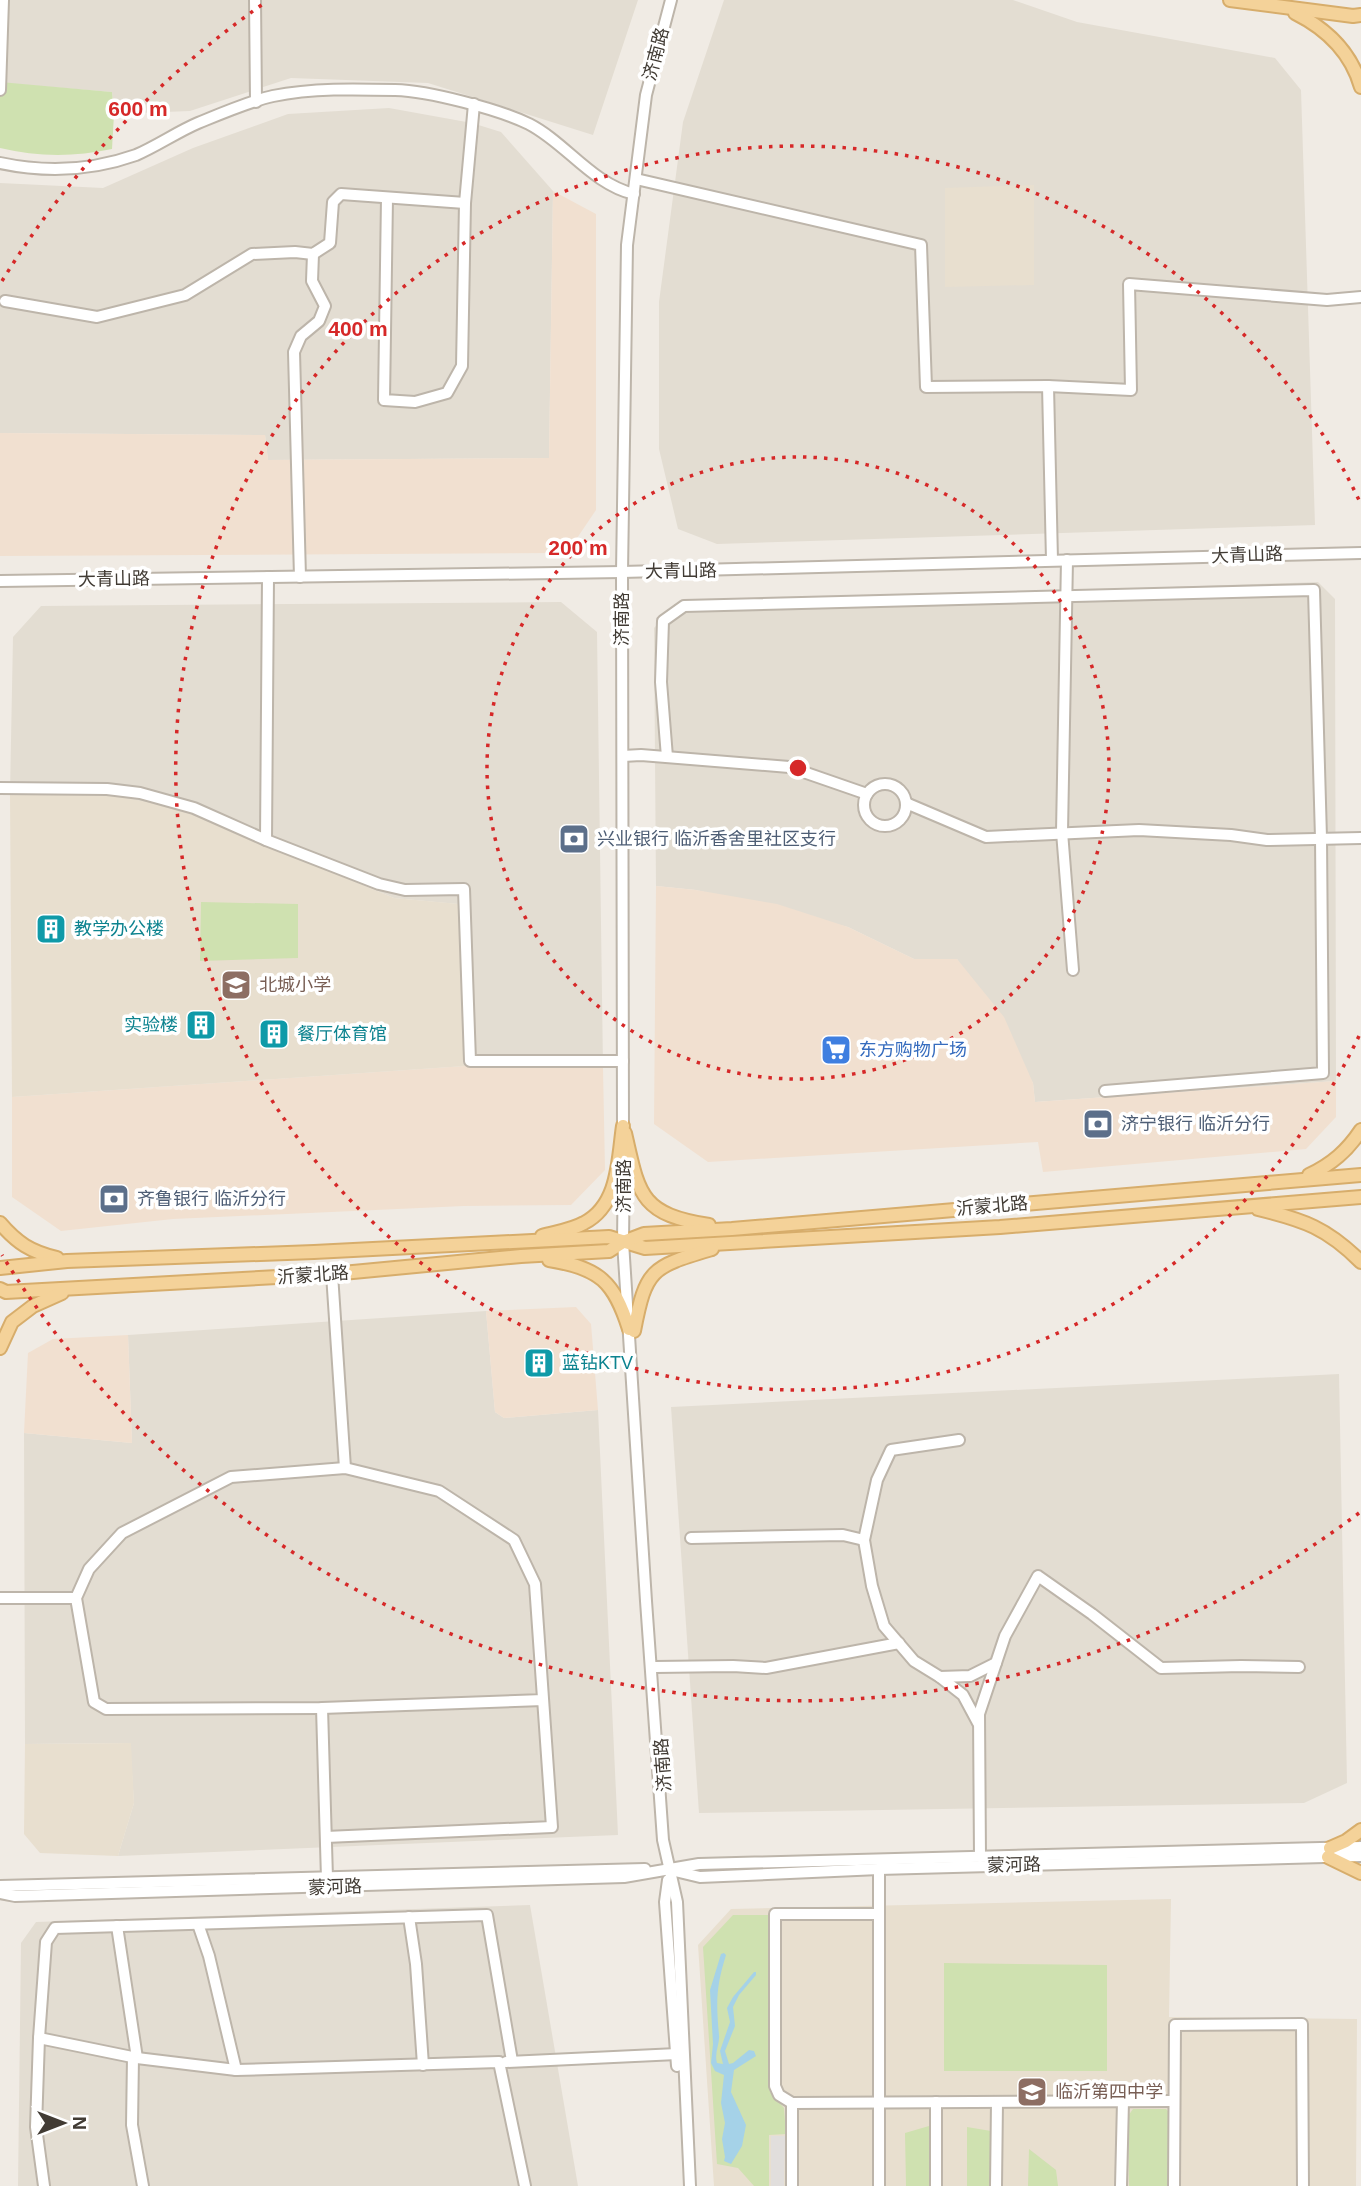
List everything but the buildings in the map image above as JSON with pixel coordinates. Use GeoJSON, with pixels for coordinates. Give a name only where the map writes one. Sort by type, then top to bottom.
{"type":"FeatureCollection","features":[{"type":"Feature","properties":{"kind":"main road"},"geometry":{"type":"LineString","coordinates":[[1230,0],[1285,9],[1361,15]]}},
{"type":"Feature","properties":{"kind":"main road"},"geometry":{"type":"LineString","coordinates":[[1285,9],[1318,24],[1339,46],[1356,70],[1361,87]]}},
{"type":"Feature","properties":{"kind":"main road"},"geometry":{"type":"LineString","coordinates":[[624,1126],[637,1186],[652,1204],[665,1214],[732,1229]]}},
{"type":"Feature","properties":{"kind":"main road"},"geometry":{"type":"LineString","coordinates":[[521,1242],[583,1224],[603,1210],[615,1181],[624,1126]]}},
{"type":"Feature","properties":{"kind":"main road"},"geometry":{"type":"LineString","coordinates":[[1300,1179],[1327,1167],[1350,1148],[1361,1130]]}},
{"type":"Feature","properties":{"kind":"main road","name":"沂蒙北路"},"geometry":{"type":"LineString","coordinates":[[0,1289],[6,1292],[332,1274],[521,1256],[609,1251],[644,1234],[732,1229],[1361,1175]]}},
{"type":"Feature","properties":{"kind":"main road","name":"沂蒙北路"},"geometry":{"type":"LineString","coordinates":[[0,1268],[67,1261],[609,1237],[645,1248],[1000,1227],[1361,1197]]}},
{"type":"Feature","properties":{"kind":"main road"},"geometry":{"type":"LineString","coordinates":[[1248,1206],[1296,1218],[1324,1231],[1341,1242],[1361,1262]]}},
{"type":"Feature","properties":{"kind":"main road"},"geometry":{"type":"LineString","coordinates":[[0,1223],[12,1237],[35,1253],[67,1261]]}},
{"type":"Feature","properties":{"kind":"main road"},"geometry":{"type":"LineString","coordinates":[[631,1330],[641,1293],[650,1276],[669,1262],[732,1243]]}},
{"type":"Feature","properties":{"kind":"main road"},"geometry":{"type":"LineString","coordinates":[[521,1256],[564,1262],[583,1268],[604,1280],[619,1299],[631,1330]]}},
{"type":"Feature","properties":{"kind":"main road"},"geometry":{"type":"LineString","coordinates":[[0,1348],[12,1322],[33,1306],[54,1295],[81,1288]]}},
{"type":"Feature","properties":{"kind":"main road"},"geometry":{"type":"LineString","coordinates":[[1361,1830],[1329,1853],[1361,1873]]}},
{"type":"Feature","properties":{"kind":"street"},"geometry":{"type":"LineString","coordinates":[[0,90],[3,0]]}},
{"type":"Feature","properties":{"kind":"street"},"geometry":{"type":"LineString","coordinates":[[255,0],[257,102]]}},
{"type":"Feature","properties":{"kind":"street","name":"济南路"},"geometry":{"type":"LineString","coordinates":[[671,0],[646,95],[627,245],[622,572],[624,1242],[630,1273],[631,1330],[663,1840],[677,1902],[688,2186]]}},
{"type":"Feature","properties":{"kind":"street"},"geometry":{"type":"LineString","coordinates":[[0,163],[60,171],[96,166],[137,154],[198,123],[272,96],[340,89],[399,90],[474,104],[530,124],[616,190],[634,194]]}},
{"type":"Feature","properties":{"kind":"street"},"geometry":{"type":"LineString","coordinates":[[387,198],[384,400],[415,402],[447,393],[462,366],[466,204],[474,104]]}},
{"type":"Feature","properties":{"kind":"street"},"geometry":{"type":"LineString","coordinates":[[636,178],[921,245],[926,387],[1048,386],[1131,390],[1129,284],[1327,300],[1361,297]]}},
{"type":"Feature","properties":{"kind":"street"},"geometry":{"type":"LineString","coordinates":[[5,301],[97,317],[186,295],[252,254],[313,254],[330,243],[333,202],[341,194],[466,204]]}},
{"type":"Feature","properties":{"kind":"street"},"geometry":{"type":"LineString","coordinates":[[300,577],[294,352],[301,336],[319,321],[325,306],[312,281],[313,254]]}},
{"type":"Feature","properties":{"kind":"street"},"geometry":{"type":"LineString","coordinates":[[1048,386],[1052,560]]}},
{"type":"Feature","properties":{"kind":"street","name":"大青山路"},"geometry":{"type":"LineString","coordinates":[[0,581],[622,572],[1361,553]]}},
{"type":"Feature","properties":{"kind":"street"},"geometry":{"type":"LineString","coordinates":[[1067,560],[1062,832],[1073,970]]}},
{"type":"Feature","properties":{"kind":"street"},"geometry":{"type":"LineString","coordinates":[[266,840],[268,577]]}},
{"type":"Feature","properties":{"kind":"street"},"geometry":{"type":"LineString","coordinates":[[667,757],[662,682],[663,621],[684,606],[1314,590],[1321,838],[1323,1073],[1105,1091]]}},
{"type":"Feature","properties":{"kind":"street"},"geometry":{"type":"LineString","coordinates":[[623,756],[789,767],[867,794]]}},
{"type":"Feature","properties":{"kind":"street"},"geometry":{"type":"LineString","coordinates":[[881,784],[899,789],[906,803],[904,813],[892,824],[878,824],[866,813],[864,805],[867,794],[881,784]]}},
{"type":"Feature","properties":{"kind":"street"},"geometry":{"type":"LineString","coordinates":[[0,788],[95,789],[140,793],[194,808],[266,840],[379,884],[405,890],[464,889],[470,1061],[623,1061]]}},
{"type":"Feature","properties":{"kind":"street"},"geometry":{"type":"LineString","coordinates":[[906,803],[986,837],[1139,830],[1231,835],[1267,840],[1361,838]]}},
{"type":"Feature","properties":{"kind":"street"},"geometry":{"type":"LineString","coordinates":[[332,1274],[345,1468]]}},
{"type":"Feature","properties":{"kind":"street","name":"济南路"},"geometry":{"type":"LineString","coordinates":[[631,1330],[669,1869],[665,1902],[688,2186]]}},
{"type":"Feature","properties":{"kind":"street"},"geometry":{"type":"LineString","coordinates":[[959,1440],[891,1450],[877,1480],[863,1540],[872,1586],[884,1626],[914,1661],[963,1695],[979,1724]]}},
{"type":"Feature","properties":{"kind":"street"},"geometry":{"type":"LineString","coordinates":[[326,1837],[552,1827],[535,1584],[514,1540],[439,1491],[345,1468],[231,1477],[122,1533],[89,1569],[76,1598],[94,1703],[106,1709],[322,1708],[543,1700]]}},
{"type":"Feature","properties":{"kind":"street"},"geometry":{"type":"LineString","coordinates":[[691,1538],[843,1535],[863,1540]]}},
{"type":"Feature","properties":{"kind":"street"},"geometry":{"type":"LineString","coordinates":[[980,1857],[979,1714],[1005,1636],[1038,1576],[1161,1668],[1241,1665],[1299,1668]]}},
{"type":"Feature","properties":{"kind":"street"},"geometry":{"type":"LineString","coordinates":[[0,1598],[76,1598]]}},
{"type":"Feature","properties":{"kind":"street"},"geometry":{"type":"LineString","coordinates":[[655,1667],[766,1668],[899,1643]]}},
{"type":"Feature","properties":{"kind":"street"},"geometry":{"type":"LineString","coordinates":[[940,1677],[970,1676],[996,1663]]}},
{"type":"Feature","properties":{"kind":"street"},"geometry":{"type":"LineString","coordinates":[[322,1708],[327,1878]]}},
{"type":"Feature","properties":{"kind":"street","name":"蒙河路"},"geometry":{"type":"LineString","coordinates":[[0,1886],[622,1868],[669,1869],[700,1877],[1329,1853],[1361,1847]]}},
{"type":"Feature","properties":{"kind":"street","name":"蒙河路"},"geometry":{"type":"LineString","coordinates":[[0,1893],[15,1896],[624,1877],[699,1864],[980,1857],[1329,1853],[1361,1856]]}},
{"type":"Feature","properties":{"kind":"street"},"geometry":{"type":"LineString","coordinates":[[878,1869],[878,2186]]}},
{"type":"Feature","properties":{"kind":"street"},"geometry":{"type":"LineString","coordinates":[[878,1914],[775,1914],[775,2086],[779,2095],[792,2103],[1174,2101]]}},
{"type":"Feature","properties":{"kind":"street"},"geometry":{"type":"LineString","coordinates":[[44,2186],[36,2127],[39,2039],[46,1942],[55,1928],[487,1915],[512,2061]]}},
{"type":"Feature","properties":{"kind":"street"},"geometry":{"type":"LineString","coordinates":[[410,1917],[423,2065]]}},
{"type":"Feature","properties":{"kind":"street"},"geometry":{"type":"LineString","coordinates":[[198,1924],[209,1956],[236,2070]]}},
{"type":"Feature","properties":{"kind":"street"},"geometry":{"type":"LineString","coordinates":[[117,1926],[135,2058],[132,2125],[143,2186]]}},
{"type":"Feature","properties":{"kind":"street"},"geometry":{"type":"LineString","coordinates":[[1174,2186],[1175,2025],[1302,2024],[1303,2186]]}},
{"type":"Feature","properties":{"kind":"street"},"geometry":{"type":"LineString","coordinates":[[39,2039],[135,2058],[236,2070],[677,2054]]}},
{"type":"Feature","properties":{"kind":"street"},"geometry":{"type":"LineString","coordinates":[[499,2062],[525,2186]]}},
{"type":"Feature","properties":{"kind":"street"},"geometry":{"type":"LineString","coordinates":[[1121,2186],[1123,2101]]}},
{"type":"Feature","properties":{"kind":"street"},"geometry":{"type":"LineString","coordinates":[[936,2102],[936,2186]]}},
{"type":"Feature","properties":{"kind":"street"},"geometry":{"type":"LineString","coordinates":[[996,2186],[997,2102]]}},
{"type":"Feature","properties":{"kind":"street"},"geometry":{"type":"LineString","coordinates":[[792,2103],[792,2186]]}},
{"type":"Feature","properties":{"kind":"shaded area"},"geometry":{"type":"Polygon","coordinates":[[[0,0],[638,0],[593,135],[428,83],[291,78],[190,111],[114,114],[112,92],[2,83],[0,0]]]}},
{"type":"Feature","properties":{"kind":"shaded area"},"geometry":{"type":"Polygon","coordinates":[[[724,0],[1013,0],[1077,22],[1275,58],[1301,90],[1315,525],[717,544],[678,529],[659,449],[659,302],[683,122],[724,0]]]}},
{"type":"Feature","properties":{"kind":"shaded area"},"geometry":{"type":"Polygon","coordinates":[[[389,108],[472,123],[501,132],[553,191],[549,458],[268,460],[265,435],[0,433],[0,183],[103,188],[193,148],[288,114],[389,108]]]}},
{"type":"Feature","properties":{"kind":"shaded area"},"geometry":{"type":"Polygon","coordinates":[[[1034,185],[1034,285],[945,287],[945,188],[1034,185]]]}},
{"type":"Feature","properties":{"kind":"shaded area"},"geometry":{"type":"Polygon","coordinates":[[[553,191],[596,214],[596,510],[567,553],[0,556],[0,433],[265,435],[268,460],[549,458],[553,191]]]}},
{"type":"Feature","properties":{"kind":"shaded area"},"geometry":{"type":"Polygon","coordinates":[[[1318,582],[1335,599],[1336,1081],[1035,1102],[1033,1083],[957,959],[914,959],[848,927],[696,890],[656,886],[654,628],[675,604],[1318,582]]]}},
{"type":"Feature","properties":{"kind":"shaded area"},"geometry":{"type":"Polygon","coordinates":[[[561,602],[597,632],[603,1068],[465,1066],[458,904],[394,898],[228,828],[10,793],[13,637],[41,606],[561,602]]]}},
{"type":"Feature","properties":{"kind":"shaded area","name":"北城小学"},"geometry":{"type":"Polygon","coordinates":[[[10,793],[100,793],[178,808],[394,898],[459,904],[465,1066],[12,1097],[10,793]]]}},
{"type":"Feature","properties":{"kind":"shaded area","name":"东方购物广场"},"geometry":{"type":"Polygon","coordinates":[[[656,886],[777,904],[848,927],[914,959],[957,959],[1004,1017],[1033,1083],[1035,1102],[1336,1081],[1336,1117],[1306,1149],[1043,1172],[1038,1142],[708,1162],[654,1124],[656,886]]]}},
{"type":"Feature","properties":{"kind":"shaded area"},"geometry":{"type":"Polygon","coordinates":[[[465,1066],[603,1068],[605,1170],[571,1205],[464,1206],[173,1219],[61,1231],[12,1197],[12,1097],[465,1066]]]}},
{"type":"Feature","properties":{"kind":"shaded area"},"geometry":{"type":"Polygon","coordinates":[[[576,1307],[591,1324],[598,1410],[504,1418],[495,1412],[486,1311],[576,1307]]]}},
{"type":"Feature","properties":{"kind":"shaded area"},"geometry":{"type":"Polygon","coordinates":[[[486,1311],[495,1412],[504,1418],[598,1410],[618,1835],[118,1856],[134,1803],[130,1743],[25,1744],[24,1433],[132,1443],[128,1335],[486,1311]]]}},
{"type":"Feature","properties":{"kind":"shaded area"},"geometry":{"type":"Polygon","coordinates":[[[128,1335],[132,1443],[24,1433],[28,1353],[53,1339],[128,1335]]]}},
{"type":"Feature","properties":{"kind":"shaded area"},"geometry":{"type":"Polygon","coordinates":[[[1339,1374],[1347,1783],[1304,1803],[699,1813],[671,1407],[1339,1374]]]}},
{"type":"Feature","properties":{"kind":"shaded area"},"geometry":{"type":"Polygon","coordinates":[[[131,1743],[134,1803],[118,1856],[40,1853],[24,1834],[25,1744],[131,1743]]]}},
{"type":"Feature","properties":{"kind":"shaded area","name":"临沂第四中学"},"geometry":{"type":"Polygon","coordinates":[[[1171,1899],[1169,2017],[1357,2019],[1356,2186],[714,2186],[698,1945],[731,1909],[1171,1899]]]}},
{"type":"Feature","properties":{"kind":"shaded area"},"geometry":{"type":"Polygon","coordinates":[[[530,1905],[578,2186],[18,2186],[21,1943],[36,1922],[530,1905]]]}},
{"type":"Feature","properties":{"kind":"shaded area"},"geometry":{"type":"Polygon","coordinates":[[[771,2136],[785,2136],[784,2186],[771,2186],[771,2136]]]}},
{"type":"Feature","properties":{"kind":"green space"},"geometry":{"type":"Polygon","coordinates":[[[0,82],[112,92],[112,149],[56,155],[0,148],[0,82]]]}},
{"type":"Feature","properties":{"kind":"green space"},"geometry":{"type":"Polygon","coordinates":[[[201,902],[298,904],[298,958],[200,961],[201,902]]]}},
{"type":"Feature","properties":{"kind":"green space"},"geometry":{"type":"Polygon","coordinates":[[[733,1915],[768,1915],[770,2092],[784,2108],[786,2134],[769,2135],[769,2186],[754,2186],[738,2168],[717,2164],[703,1947],[733,1915]]]}},
{"type":"Feature","properties":{"kind":"green space"},"geometry":{"type":"Polygon","coordinates":[[[944,1963],[1107,1965],[1107,2071],[944,2071],[944,1963]]]}},
{"type":"Feature","properties":{"kind":"green space"},"geometry":{"type":"Polygon","coordinates":[[[1133,2109],[1166,2109],[1169,2112],[1168,2186],[1129,2186],[1128,2116],[1133,2109]]]}},
{"type":"Feature","properties":{"kind":"green space"},"geometry":{"type":"Polygon","coordinates":[[[929,2126],[930,2186],[906,2186],[905,2133],[929,2126]]]}},
{"type":"Feature","properties":{"kind":"green space"},"geometry":{"type":"Polygon","coordinates":[[[967,2127],[991,2131],[991,2186],[967,2186],[967,2127]]]}},
{"type":"Feature","properties":{"kind":"green space"},"geometry":{"type":"Polygon","coordinates":[[[1029,2149],[1056,2170],[1058,2186],[1028,2186],[1029,2149]]]}},
{"type":"Feature","properties":{"kind":"water"},"geometry":{"type":"Polygon","coordinates":[[[721,1954],[726,1955],[718,1995],[717,2063],[723,2064],[720,2051],[730,2022],[727,2008],[733,1997],[756,1972],[733,2007],[735,2026],[725,2051],[729,2064],[749,2050],[754,2051],[756,2056],[734,2070],[731,2092],[746,2125],[742,2146],[731,2164],[724,2161],[722,2139],[725,2123],[721,2103],[724,2075],[715,2071],[711,2063],[713,2044],[710,1990],[721,1954]]]}},
{"type":"Feature","properties":{"kind":"place","name":"兴业银行 临沂香舍里社区支行"},"geometry":{"type":"Point","coordinates":[574,839]}},
{"type":"Feature","properties":{"kind":"place","name":"教学办公楼"},"geometry":{"type":"Point","coordinates":[51,929]}},
{"type":"Feature","properties":{"kind":"place","name":"北城小学"},"geometry":{"type":"Point","coordinates":[236,985]}},
{"type":"Feature","properties":{"kind":"place","name":"实验楼"},"geometry":{"type":"Point","coordinates":[201,1025]}},
{"type":"Feature","properties":{"kind":"place","name":"餐厅体育馆"},"geometry":{"type":"Point","coordinates":[274,1034]}},
{"type":"Feature","properties":{"kind":"place","name":"东方购物广场"},"geometry":{"type":"Point","coordinates":[836,1050]}},
{"type":"Feature","properties":{"kind":"place","name":"济宁银行 临沂分行"},"geometry":{"type":"Point","coordinates":[1098,1124]}},
{"type":"Feature","properties":{"kind":"place","name":"齐鲁银行 临沂分行"},"geometry":{"type":"Point","coordinates":[114,1199]}},
{"type":"Feature","properties":{"kind":"place","name":"蓝钻KTV"},"geometry":{"type":"Point","coordinates":[539,1363]}},
{"type":"Feature","properties":{"kind":"place","name":"临沂第四中学"},"geometry":{"type":"Point","coordinates":[1032,2092]}}]}
